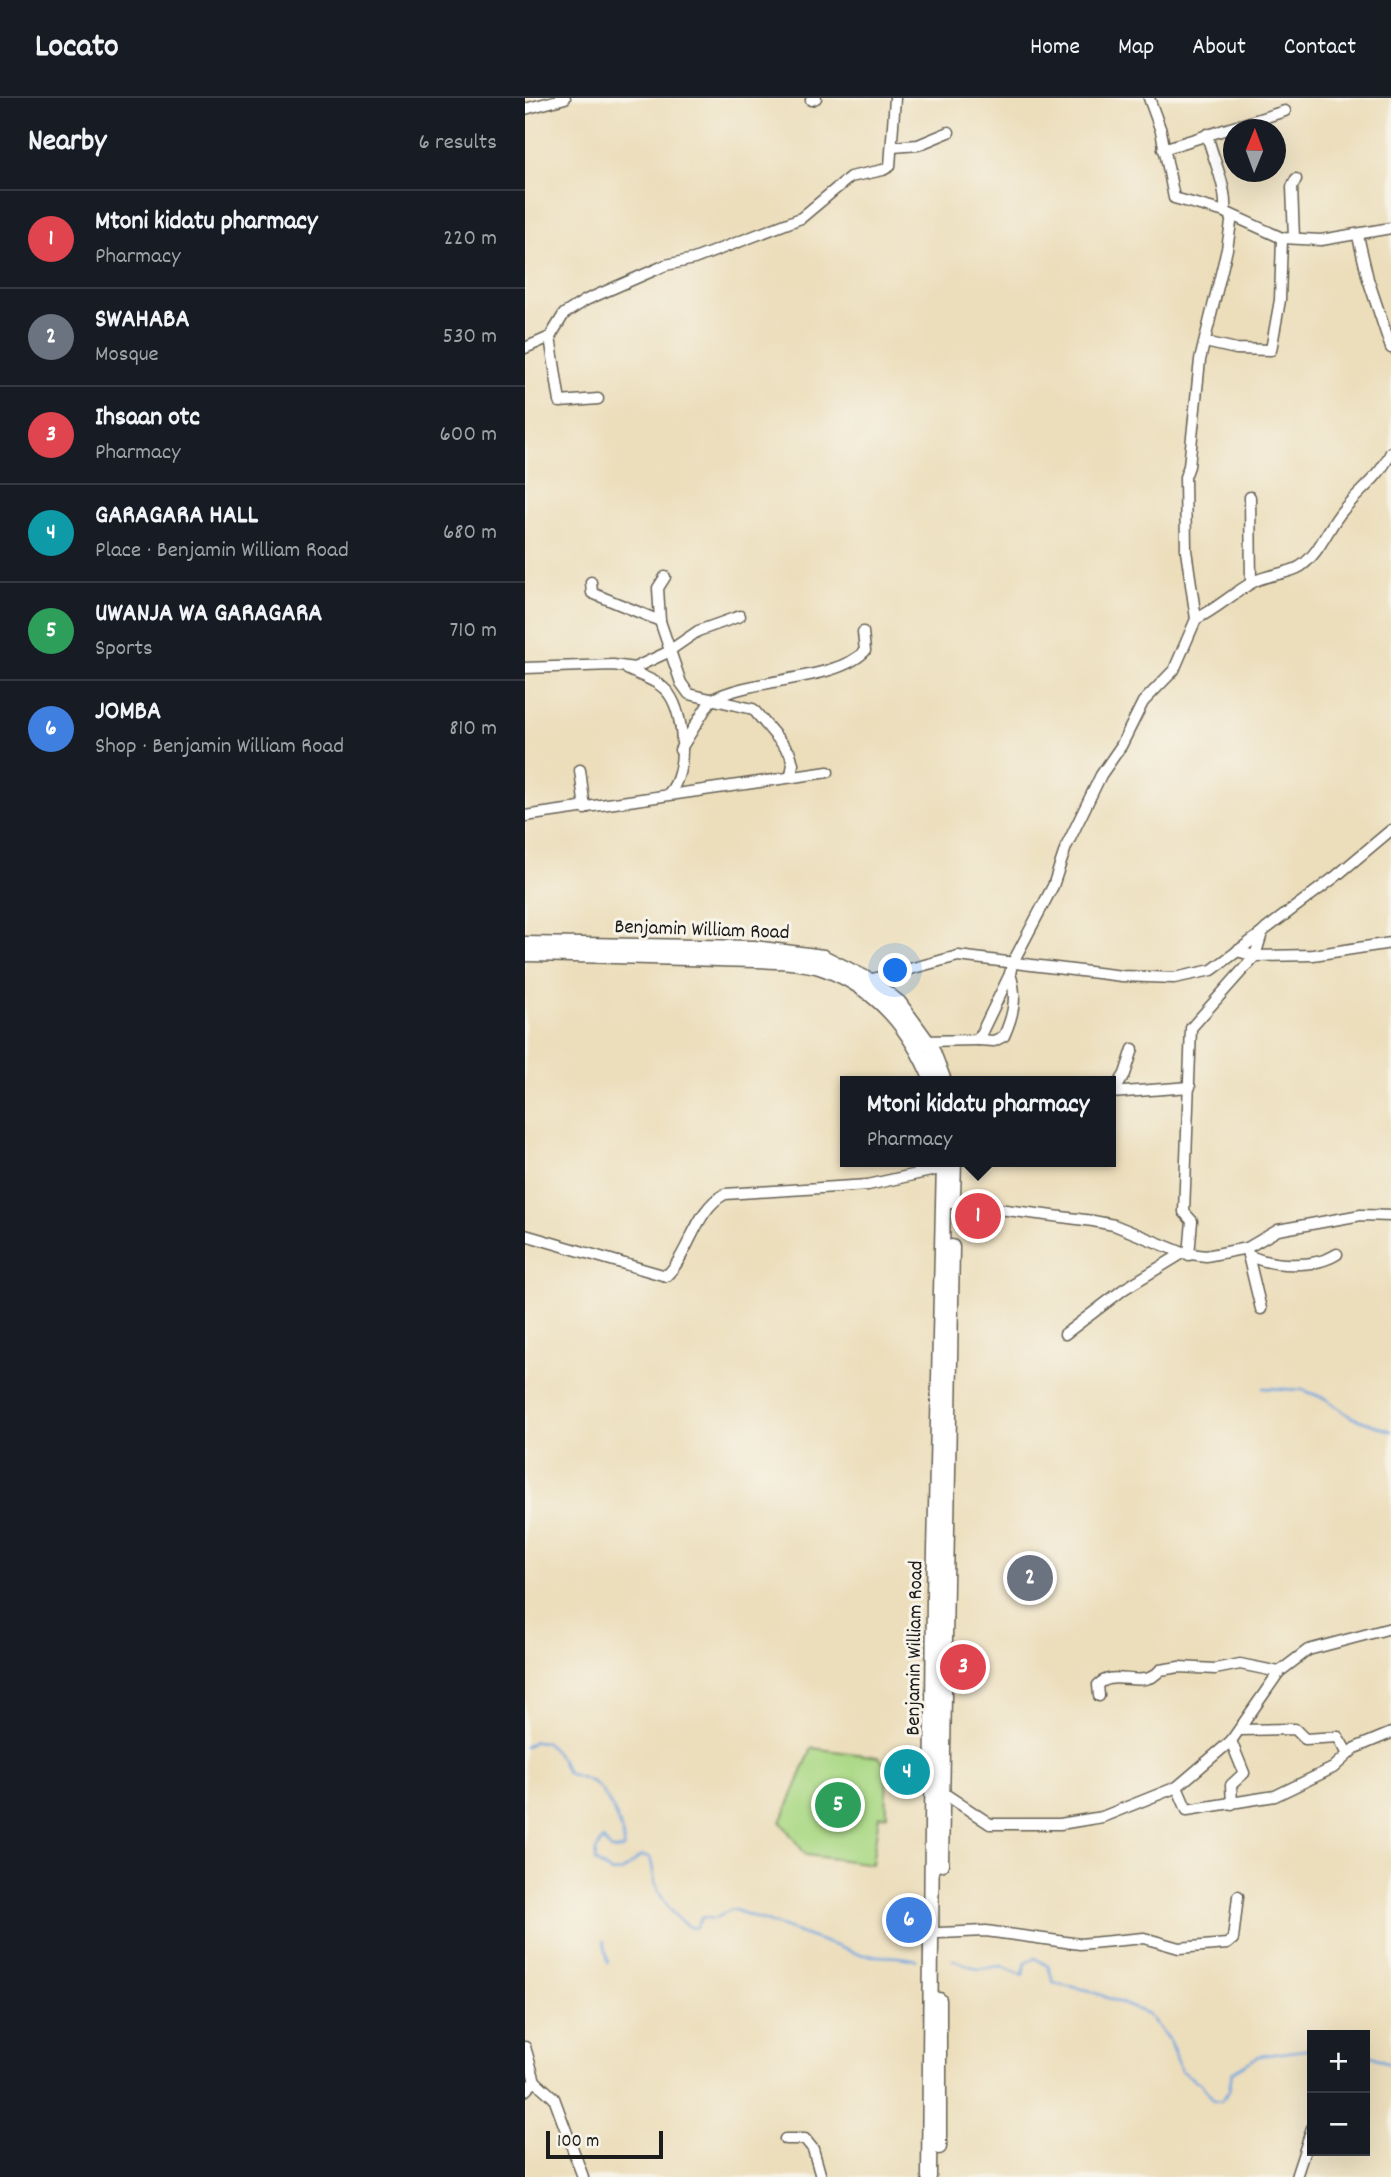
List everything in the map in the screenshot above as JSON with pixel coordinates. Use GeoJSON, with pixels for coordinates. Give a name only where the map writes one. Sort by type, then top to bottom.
{"type":"FeatureCollection","features":[{"type":"Feature","properties":{"kind":"main road","name":"Benjamin William Road"},"geometry":{"type":"LineString","coordinates":[[525,944],[754,948],[824,957],[870,980],[899,1003],[941,1076]]}},
{"type":"Feature","properties":{"kind":"main road","name":"Benjamin William Road"},"geometry":{"type":"LineString","coordinates":[[525,954],[757,960],[823,968],[866,990],[894,1014],[920,1041],[930,1076]]}},
{"type":"Feature","properties":{"kind":"main road","name":"Benjamin William Road"},"geometry":{"type":"LineString","coordinates":[[938,2177],[947,1167]]}},
{"type":"Feature","properties":{"kind":"main road","name":"Benjamin William Road"},"geometry":{"type":"LineString","coordinates":[[929,2177],[932,1788],[948,1202]]}},
{"type":"Feature","properties":{"kind":"street"},"geometry":{"type":"LineString","coordinates":[[525,109],[563,98]]}},
{"type":"Feature","properties":{"kind":"street"},"geometry":{"type":"LineString","coordinates":[[525,348],[550,338],[564,314],[586,300],[666,265],[694,259],[801,218],[850,177],[890,166],[895,98]]}},
{"type":"Feature","properties":{"kind":"street"},"geometry":{"type":"LineString","coordinates":[[1149,98],[1174,198],[1229,214],[1288,238],[1321,240],[1358,236],[1391,228]]}},
{"type":"Feature","properties":{"kind":"street"},"geometry":{"type":"LineString","coordinates":[[1163,149],[1285,111]]}},
{"type":"Feature","properties":{"kind":"street"},"geometry":{"type":"LineString","coordinates":[[893,147],[918,145],[950,132]]}},
{"type":"Feature","properties":{"kind":"street"},"geometry":{"type":"LineString","coordinates":[[978,1040],[1053,886],[1066,847],[1101,775],[1121,746],[1143,702],[1174,670],[1196,619],[1187,559],[1184,493],[1193,432],[1195,387],[1229,214],[1224,183],[1215,168],[1207,134]]}},
{"type":"Feature","properties":{"kind":"street"},"geometry":{"type":"LineString","coordinates":[[1205,342],[1236,349],[1271,350],[1288,238],[1292,187],[1296,179]]}},
{"type":"Feature","properties":{"kind":"street"},"geometry":{"type":"LineString","coordinates":[[1358,236],[1368,279],[1391,348]]}},
{"type":"Feature","properties":{"kind":"street"},"geometry":{"type":"LineString","coordinates":[[550,338],[560,402],[598,400]]}},
{"type":"Feature","properties":{"kind":"street"},"geometry":{"type":"LineString","coordinates":[[1196,619],[1215,610],[1251,583],[1272,573],[1298,568],[1308,560],[1345,507],[1384,469],[1391,452]]}},
{"type":"Feature","properties":{"kind":"street"},"geometry":{"type":"LineString","coordinates":[[1250,497],[1251,583]]}},
{"type":"Feature","properties":{"kind":"street"},"geometry":{"type":"LineString","coordinates":[[665,577],[659,587],[660,621],[685,690],[695,697],[753,709],[790,753],[793,764],[791,775]]}},
{"type":"Feature","properties":{"kind":"street"},"geometry":{"type":"LineString","coordinates":[[591,582],[592,593],[660,621]]}},
{"type":"Feature","properties":{"kind":"street"},"geometry":{"type":"LineString","coordinates":[[627,668],[642,665],[698,631],[740,616]]}},
{"type":"Feature","properties":{"kind":"street"},"geometry":{"type":"LineString","coordinates":[[680,750],[711,699],[766,681],[804,676],[847,664],[865,651],[863,632]]}},
{"type":"Feature","properties":{"kind":"street"},"geometry":{"type":"LineString","coordinates":[[525,668],[613,665],[627,668],[668,692],[680,721],[679,777],[669,793]]}},
{"type":"Feature","properties":{"kind":"street"},"geometry":{"type":"LineString","coordinates":[[580,770],[585,809]]}},
{"type":"Feature","properties":{"kind":"street"},"geometry":{"type":"LineString","coordinates":[[525,816],[585,809],[669,793],[791,775],[828,772]]}},
{"type":"Feature","properties":{"kind":"street"},"geometry":{"type":"LineString","coordinates":[[870,980],[952,957],[1011,969],[1122,976],[1174,978],[1212,970],[1391,830]]}},
{"type":"Feature","properties":{"kind":"street"},"geometry":{"type":"LineString","coordinates":[[1186,1254],[1192,1221],[1183,1209],[1191,1028],[1257,952],[1262,933]]}},
{"type":"Feature","properties":{"kind":"street"},"geometry":{"type":"LineString","coordinates":[[1247,943],[1257,952]]}},
{"type":"Feature","properties":{"kind":"street"},"geometry":{"type":"LineString","coordinates":[[1237,951],[1313,955],[1391,943]]}},
{"type":"Feature","properties":{"kind":"street"},"geometry":{"type":"LineString","coordinates":[[920,1041],[994,1041],[1004,1036],[1014,1009],[1011,969]]}},
{"type":"Feature","properties":{"kind":"street"},"geometry":{"type":"LineString","coordinates":[[1116,1087],[1125,1074],[1133,1049]]}},
{"type":"Feature","properties":{"kind":"street"},"geometry":{"type":"LineString","coordinates":[[1116,1091],[1190,1087]]}},
{"type":"Feature","properties":{"kind":"street"},"geometry":{"type":"LineString","coordinates":[[525,1235],[666,1276],[680,1260],[712,1204],[725,1194],[868,1185],[936,1167]]}},
{"type":"Feature","properties":{"kind":"street"},"geometry":{"type":"LineString","coordinates":[[948,1202],[1114,1225],[1186,1254],[1206,1256],[1248,1251],[1278,1230],[1361,1215],[1391,1216]]}},
{"type":"Feature","properties":{"kind":"street"},"geometry":{"type":"LineString","coordinates":[[1248,1251],[1265,1261],[1320,1262],[1337,1254]]}},
{"type":"Feature","properties":{"kind":"street"},"geometry":{"type":"LineString","coordinates":[[1248,1251],[1261,1308]]}},
{"type":"Feature","properties":{"kind":"street"},"geometry":{"type":"LineString","coordinates":[[1065,1334],[1124,1289],[1186,1254]]}},
{"type":"Feature","properties":{"kind":"street"},"geometry":{"type":"LineString","coordinates":[[942,1792],[985,1823],[1022,1826],[1060,1824],[1102,1817],[1177,1787],[1231,1741],[1279,1672],[1308,1650],[1391,1628]]}},
{"type":"Feature","properties":{"kind":"street"},"geometry":{"type":"LineString","coordinates":[[1100,1696],[1098,1685],[1102,1681],[1124,1678],[1141,1681],[1157,1675],[1160,1670],[1179,1667],[1215,1669],[1240,1664],[1279,1672]]}},
{"type":"Feature","properties":{"kind":"street"},"geometry":{"type":"LineString","coordinates":[[1240,1730],[1295,1729],[1305,1739],[1338,1737],[1348,1754]]}},
{"type":"Feature","properties":{"kind":"street"},"geometry":{"type":"LineString","coordinates":[[1177,1787],[1187,1810],[1275,1796],[1333,1768],[1348,1754],[1391,1733]]}},
{"type":"Feature","properties":{"kind":"street"},"geometry":{"type":"LineString","coordinates":[[1231,1741],[1244,1773],[1231,1785],[1232,1804]]}},
{"type":"Feature","properties":{"kind":"street"},"geometry":{"type":"LineString","coordinates":[[939,1933],[986,1931],[1080,1944],[1144,1938],[1179,1948],[1227,1944],[1233,1939],[1238,1896]]}},
{"type":"Feature","properties":{"kind":"street"},"geometry":{"type":"LineString","coordinates":[[525,2047],[535,2081],[554,2098],[583,2177]]}},
{"type":"Feature","properties":{"kind":"street"},"geometry":{"type":"LineString","coordinates":[[525,2091],[535,2081]]}},
{"type":"Feature","properties":{"kind":"street"},"geometry":{"type":"LineString","coordinates":[[785,2139],[806,2140],[813,2149],[821,2177]]}},
{"type":"Feature","properties":{"kind":"street"},"geometry":{"type":"LineString","coordinates":[[1296,2177],[1307,2143]]}},
{"type":"Feature","properties":{"kind":"green space"},"geometry":{"type":"Polygon","coordinates":[[[812,1748],[879,1757],[886,1766],[887,1815],[879,1816],[872,1864],[806,1855],[781,1822],[812,1748]]]}},
{"type":"Feature","properties":{"kind":"waterway"},"geometry":{"type":"LineString","coordinates":[[1263,1388],[1303,1390],[1326,1399],[1351,1417],[1391,1431]]}},
{"type":"Feature","properties":{"kind":"waterway"},"geometry":{"type":"LineString","coordinates":[[525,1747],[534,1741],[545,1742],[561,1759],[567,1773],[588,1780],[599,1788],[615,1814],[624,1843],[623,1849],[611,1850],[603,1839],[596,1851],[595,1861],[612,1873],[623,1871],[641,1856],[650,1858],[661,1896],[671,1911],[690,1927],[696,1928],[702,1917],[714,1919],[732,1909],[858,1954],[916,1960]]}},
{"type":"Feature","properties":{"kind":"waterway"},"geometry":{"type":"LineString","coordinates":[[604,1941],[608,1962]]}},
{"type":"Feature","properties":{"kind":"waterway"},"geometry":{"type":"LineString","coordinates":[[953,1960],[979,1969],[1001,1966],[1023,1975],[1026,1962],[1035,1958],[1048,1966],[1054,1983],[1088,1990],[1148,2014],[1171,2043],[1181,2071],[1201,2084],[1214,2100],[1221,2101],[1229,2091],[1232,2072],[1259,2056],[1307,2050]]}},
{"type":"Feature","properties":{"kind":"waterway"},"geometry":{"type":"LineString","coordinates":[[1370,2055],[1391,2064]]}},
{"type":"Feature","properties":{"kind":"place","name":"Mtoni kidatu pharmacy"},"geometry":{"type":"Point","coordinates":[978,1216]}},
{"type":"Feature","properties":{"kind":"place","name":"SWAHABA"},"geometry":{"type":"Point","coordinates":[1030,1578]}},
{"type":"Feature","properties":{"kind":"place","name":"Ihsaan otc"},"geometry":{"type":"Point","coordinates":[963,1667]}},
{"type":"Feature","properties":{"kind":"place","name":"GARAGARA HALL"},"geometry":{"type":"Point","coordinates":[907,1772]}},
{"type":"Feature","properties":{"kind":"place","name":"UWANJA WA GARAGARA"},"geometry":{"type":"Point","coordinates":[838,1805]}},
{"type":"Feature","properties":{"kind":"place","name":"JOMBA"},"geometry":{"type":"Point","coordinates":[909,1920]}}]}
